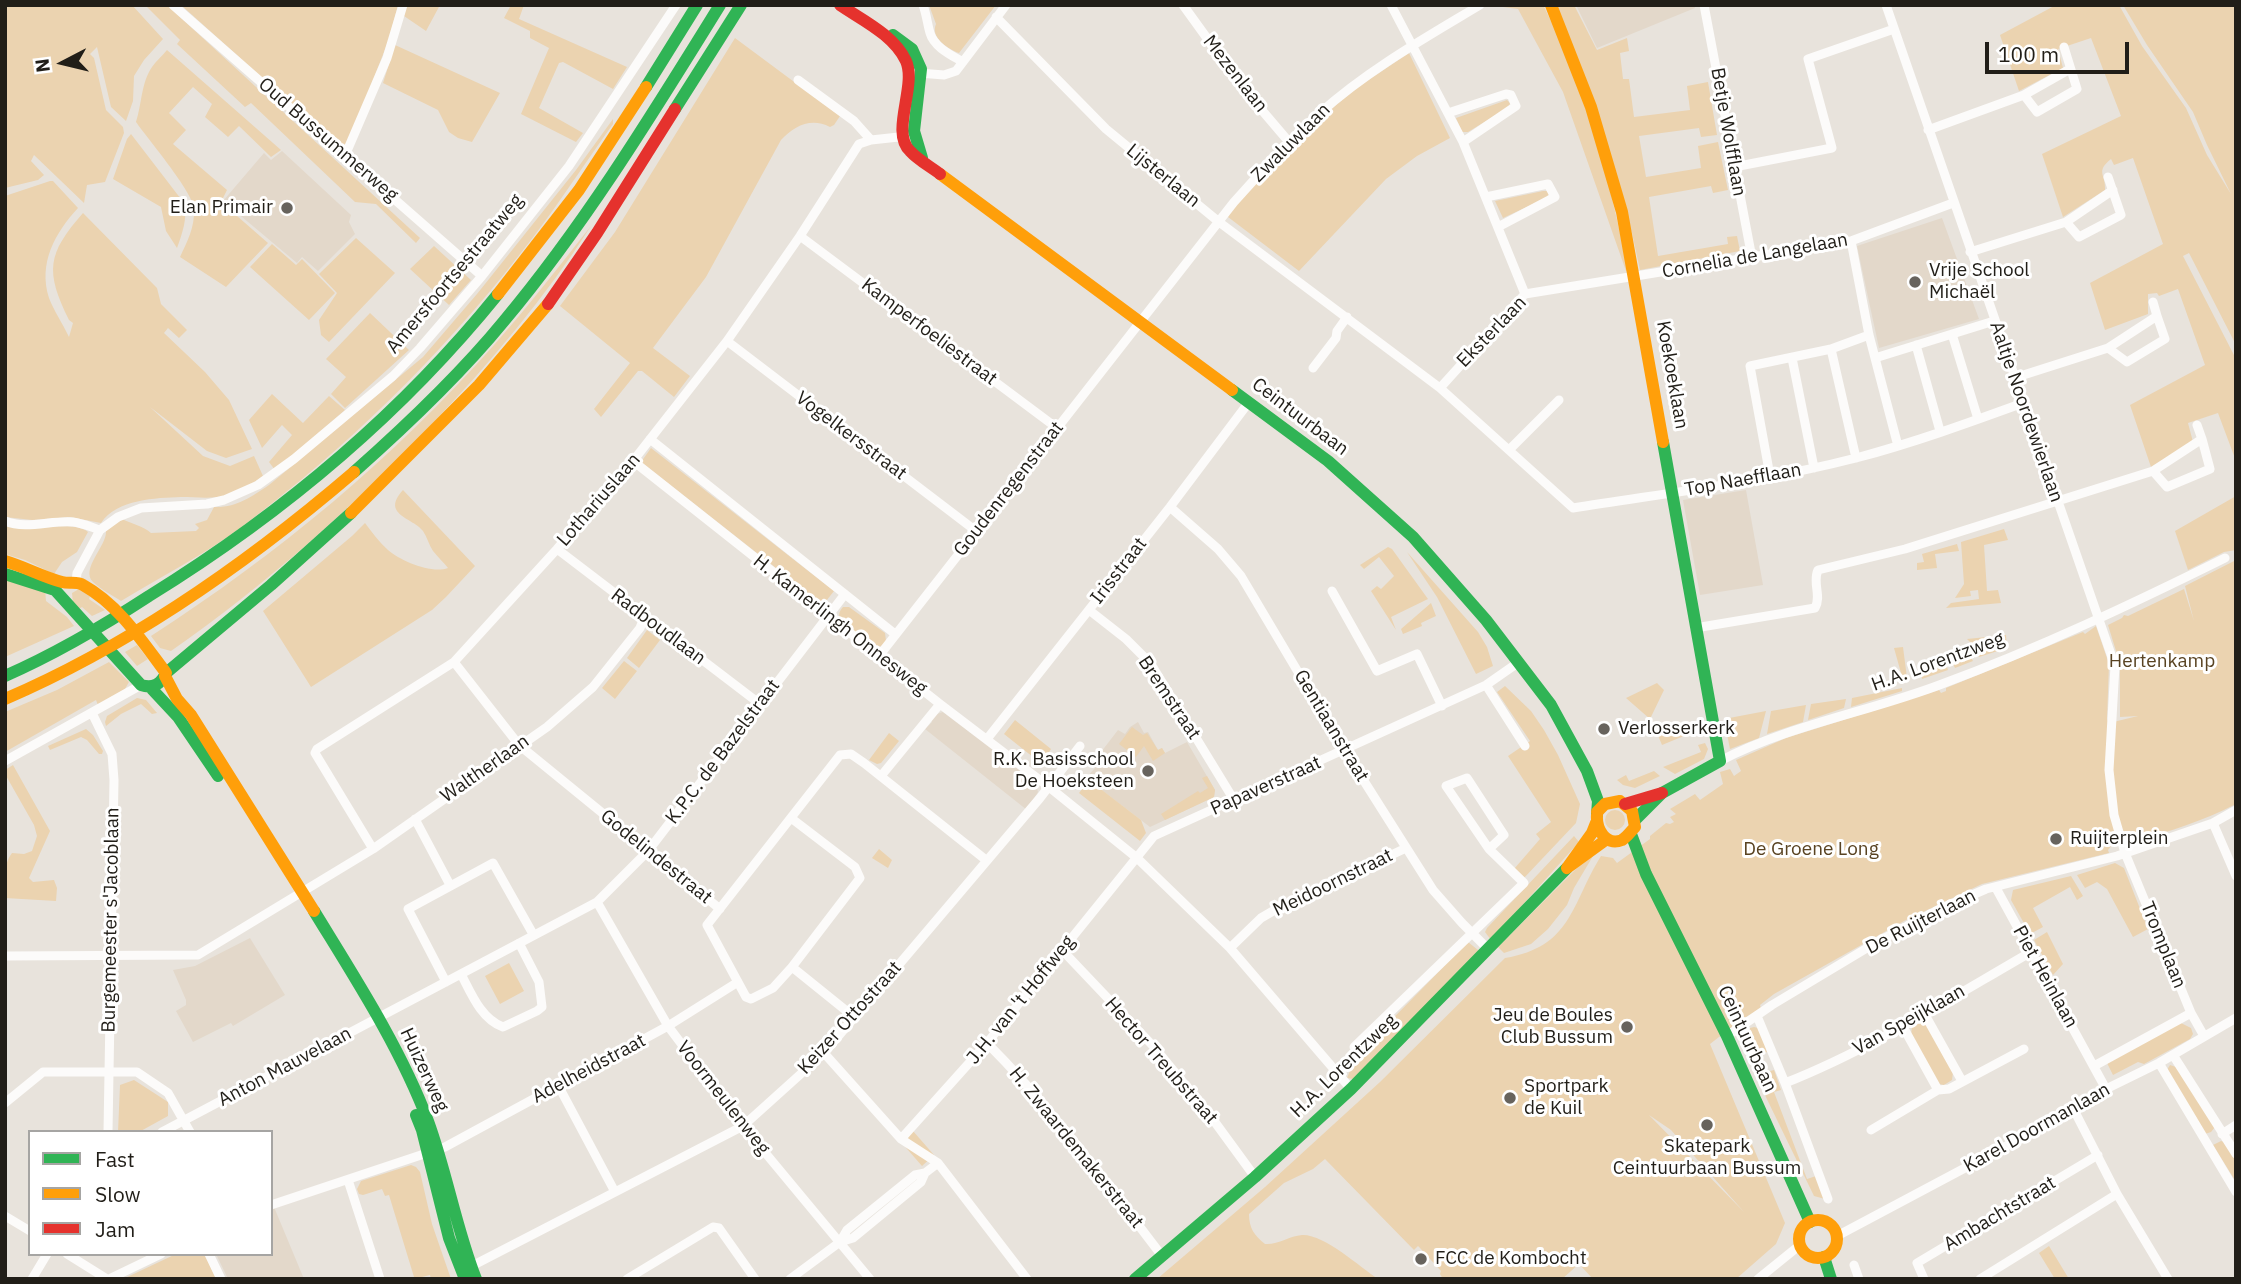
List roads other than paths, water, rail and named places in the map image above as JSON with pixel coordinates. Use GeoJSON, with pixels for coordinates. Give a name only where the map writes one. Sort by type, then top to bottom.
{"type":"FeatureCollection","features":[{"type":"Feature","properties":{"kind":"main road"},"geometry":{"type":"LineString","coordinates":[[5,676],[107,622],[195,568],[293,497],[382,419],[470,328],[537,246],[629,114],[697,5]]}},
{"type":"Feature","properties":{"kind":"main road"},"geometry":{"type":"LineString","coordinates":[[5,699],[47,680],[124,638],[210,585],[268,545],[397,435],[512,313],[551,263],[638,136],[720,5]]}},
{"type":"Feature","properties":{"kind":"main road"},"geometry":{"type":"LineString","coordinates":[[146,686],[158,684],[165,674],[203,640],[277,580],[375,493],[503,359],[587,252],[741,5]]}},
{"type":"Feature","properties":{"kind":"main road"},"geometry":{"type":"LineString","coordinates":[[840,5],[898,48],[915,72],[920,62],[913,50],[856,5]]}},
{"type":"Feature","properties":{"kind":"main road","name":"Koekoeklaan"},"geometry":{"type":"LineString","coordinates":[[1551,5],[1581,76],[1605,146],[1622,212],[1720,761]]}},
{"type":"Feature","properties":{"kind":"main road","name":"Ceintuurbaan"},"geometry":{"type":"LineString","coordinates":[[915,72],[908,136],[922,160],[1328,461],[1413,537],[1486,620],[1551,705],[1587,771],[1598,801],[1597,818]]}},
{"type":"Feature","properties":{"kind":"main road"},"geometry":{"type":"LineString","coordinates":[[5,561],[55,579],[74,582]]}},
{"type":"Feature","properties":{"kind":"main road"},"geometry":{"type":"LineString","coordinates":[[5,575],[50,587],[62,597],[65,587],[74,582]]}},
{"type":"Feature","properties":{"kind":"main road","name":"Huizerweg"},"geometry":{"type":"LineString","coordinates":[[74,582],[100,597],[128,622],[154,655],[177,699],[191,715],[374,1019],[418,1098],[467,1273]]}},
{"type":"Feature","properties":{"kind":"main road","name":"Huizerweg"},"geometry":{"type":"LineString","coordinates":[[62,597],[126,668],[178,717],[298,896]]}},
{"type":"Feature","properties":{"kind":"main road"},"geometry":{"type":"LineString","coordinates":[[154,655],[171,659],[203,640]]}},
{"type":"Feature","properties":{"kind":"main road","name":"H.A. Lorentzweg"},"geometry":{"type":"LineString","coordinates":[[1620,802],[1634,803],[1662,793],[1720,761]]}},
{"type":"Feature","properties":{"kind":"main road","name":"Ceintuurbaan"},"geometry":{"type":"LineString","coordinates":[[1587,771],[1620,802]]}},
{"type":"Feature","properties":{"kind":"main road","name":"H.A. Lorentzweg"},"geometry":{"type":"LineString","coordinates":[[1635,820],[1662,793]]}},
{"type":"Feature","properties":{"kind":"main road"},"geometry":{"type":"LineString","coordinates":[[1620,802],[1630,808],[1635,820],[1631,834],[1625,839],[1612,840],[1598,830],[1597,818],[1605,804],[1620,802]]}},
{"type":"Feature","properties":{"kind":"main road","name":"H.A. Lorentzweg"},"geometry":{"type":"LineString","coordinates":[[1135,1279],[1255,1177],[1351,1088],[1489,950],[1567,867],[1592,833],[1597,818]]}},
{"type":"Feature","properties":{"kind":"main road","name":"Ceintuurbaan"},"geometry":{"type":"LineString","coordinates":[[1631,834],[1646,874],[1727,1036],[1810,1222]]}},
{"type":"Feature","properties":{"kind":"main road","name":"Ceintuurbaan"},"geometry":{"type":"LineString","coordinates":[[1612,840],[1646,874]]}},
{"type":"Feature","properties":{"kind":"main road","name":"H.A. Lorentzweg"},"geometry":{"type":"LineString","coordinates":[[1567,867],[1612,840]]}},
{"type":"Feature","properties":{"kind":"main road"},"geometry":{"type":"LineString","coordinates":[[1821,1220],[1829,1223],[1837,1236],[1835,1249],[1824,1257],[1809,1256],[1800,1245],[1801,1232],[1810,1222],[1821,1220]]}},
{"type":"Feature","properties":{"kind":"main road"},"geometry":{"type":"LineString","coordinates":[[1824,1257],[1831,1279]]}},
{"type":"Feature","properties":{"kind":"street","name":"Oud Bussummerweg"},"geometry":{"type":"LineString","coordinates":[[173,5],[344,158],[482,276]]}},
{"type":"Feature","properties":{"kind":"street"},"geometry":{"type":"LineString","coordinates":[[344,158],[387,58],[403,5]]}},
{"type":"Feature","properties":{"kind":"street","name":"Amersfoortsestraatweg"},"geometry":{"type":"LineString","coordinates":[[74,582],[100,530],[131,510],[207,504],[224,500],[258,485],[294,459],[393,376],[482,276],[569,166],[676,5]]}},
{"type":"Feature","properties":{"kind":"street"},"geometry":{"type":"LineString","coordinates":[[923,5],[929,20],[930,34],[942,49],[963,62]]}},
{"type":"Feature","properties":{"kind":"street"},"geometry":{"type":"LineString","coordinates":[[915,72],[950,75],[1006,5]]}},
{"type":"Feature","properties":{"kind":"street","name":"Mezenlaan"},"geometry":{"type":"LineString","coordinates":[[1183,5],[1243,88],[1289,142]]}},
{"type":"Feature","properties":{"kind":"street"},"geometry":{"type":"LineString","coordinates":[[1391,5],[1463,142],[1525,294]]}},
{"type":"Feature","properties":{"kind":"street","name":"Zwaluwlaan"},"geometry":{"type":"LineString","coordinates":[[1140,323],[1234,202],[1289,142],[1346,91],[1413,45],[1480,5]]}},
{"type":"Feature","properties":{"kind":"street","name":"Betje Wolfflaan"},"geometry":{"type":"LineString","coordinates":[[1704,5],[1752,258]]}},
{"type":"Feature","properties":{"kind":"street","name":"Aaltje Noordewierlaan"},"geometry":{"type":"LineString","coordinates":[[1886,5],[2115,666],[2109,770],[2114,815],[2125,853]]}},
{"type":"Feature","properties":{"kind":"street","name":"Lijsterlaan"},"geometry":{"type":"LineString","coordinates":[[996,17],[1106,129],[1219,222],[1440,388],[1567,506],[1573,508],[1672,493]]}},
{"type":"Feature","properties":{"kind":"street"},"geometry":{"type":"LineString","coordinates":[[1734,167],[1832,148],[1808,58],[1894,29]]}},
{"type":"Feature","properties":{"kind":"street"},"geometry":{"type":"LineString","coordinates":[[2024,95],[2036,112],[2077,89],[2064,47]]}},
{"type":"Feature","properties":{"kind":"street"},"geometry":{"type":"LineString","coordinates":[[1928,130],[2024,95],[2070,69]]}},
{"type":"Feature","properties":{"kind":"street"},"geometry":{"type":"LineString","coordinates":[[799,80],[866,131],[871,140],[908,136]]}},
{"type":"Feature","properties":{"kind":"street"},"geometry":{"type":"LineString","coordinates":[[1448,113],[1506,94],[1511,95],[1516,106],[1463,142]]}},
{"type":"Feature","properties":{"kind":"street","name":"Lothariuslaan"},"geometry":{"type":"LineString","coordinates":[[373,849],[315,753],[317,749],[454,662],[557,549],[633,461],[727,341],[800,236],[859,144],[871,140]]}},
{"type":"Feature","properties":{"kind":"street"},"geometry":{"type":"LineString","coordinates":[[2066,222],[2079,237],[2121,215],[2108,177]]}},
{"type":"Feature","properties":{"kind":"street"},"geometry":{"type":"LineString","coordinates":[[1486,197],[1548,184],[1555,197],[1498,227]]}},
{"type":"Feature","properties":{"kind":"street"},"geometry":{"type":"LineString","coordinates":[[1970,252],[2066,222],[2113,190]]}},
{"type":"Feature","properties":{"kind":"street","name":"Cornelia de Langelaan"},"geometry":{"type":"LineString","coordinates":[[1635,275],[1851,241],[1954,202]]}},
{"type":"Feature","properties":{"kind":"street","name":"Kamperfoeliestraat"},"geometry":{"type":"LineString","coordinates":[[800,236],[1057,428]]}},
{"type":"Feature","properties":{"kind":"street"},"geometry":{"type":"LineString","coordinates":[[1851,241],[1869,335],[1898,446]]}},
{"type":"Feature","properties":{"kind":"street","name":"Eksterlaan"},"geometry":{"type":"LineString","coordinates":[[1440,388],[1525,294],[1635,275]]}},
{"type":"Feature","properties":{"kind":"street"},"geometry":{"type":"LineString","coordinates":[[2108,348],[2127,362],[2165,339],[2153,302]]}},
{"type":"Feature","properties":{"kind":"street"},"geometry":{"type":"LineString","coordinates":[[2014,378],[2108,348],[2157,316]]}},
{"type":"Feature","properties":{"kind":"street"},"geometry":{"type":"LineString","coordinates":[[1312,368],[1336,338],[1336,331],[1347,317]]}},
{"type":"Feature","properties":{"kind":"street"},"geometry":{"type":"LineString","coordinates":[[1875,358],[1994,321]]}},
{"type":"Feature","properties":{"kind":"street","name":"Goudenregenstraat"},"geometry":{"type":"LineString","coordinates":[[879,656],[1140,323]]}},
{"type":"Feature","properties":{"kind":"street"},"geometry":{"type":"LineString","coordinates":[[1952,334],[1978,419]]}},
{"type":"Feature","properties":{"kind":"street"},"geometry":{"type":"LineString","coordinates":[[1770,476],[1750,366],[1831,349],[1869,335]]}},
{"type":"Feature","properties":{"kind":"street","name":"Vogelkersstraat"},"geometry":{"type":"LineString","coordinates":[[727,341],[976,531]]}},
{"type":"Feature","properties":{"kind":"street"},"geometry":{"type":"LineString","coordinates":[[1916,345],[1940,431]]}},
{"type":"Feature","properties":{"kind":"street"},"geometry":{"type":"LineString","coordinates":[[1831,349],[1856,458]]}},
{"type":"Feature","properties":{"kind":"street","name":"Top Naefflaan"},"geometry":{"type":"LineString","coordinates":[[1792,358],[1815,468]]}},
{"type":"Feature","properties":{"kind":"street"},"geometry":{"type":"LineString","coordinates":[[1508,450],[1559,400]]}},
{"type":"Feature","properties":{"kind":"street","name":"Irisstraat"},"geometry":{"type":"LineString","coordinates":[[987,739],[1249,402]]}},
{"type":"Feature","properties":{"kind":"street","name":"Top Naefflaan"},"geometry":{"type":"LineString","coordinates":[[1672,493],[1815,468],[1856,458],[2023,403]]}},
{"type":"Feature","properties":{"kind":"street"},"geometry":{"type":"LineString","coordinates":[[2153,471],[2167,487],[2210,469],[2197,425]]}},
{"type":"Feature","properties":{"kind":"street","name":"H. Kamerlingh Onnesweg"},"geometry":{"type":"LineString","coordinates":[[650,439],[895,634]]}},
{"type":"Feature","properties":{"kind":"street"},"geometry":{"type":"LineString","coordinates":[[1695,628],[1815,608],[1819,601],[1815,576],[1818,570],[1905,549],[2153,471],[2202,439]]}},
{"type":"Feature","properties":{"kind":"street","name":"H. Kamerlingh Onnesweg"},"geometry":{"type":"LineString","coordinates":[[633,461],[940,704],[1049,786],[1136,858],[1230,948],[1351,1088]]}},
{"type":"Feature","properties":{"kind":"street","name":"Gentiaanstraat"},"geometry":{"type":"LineString","coordinates":[[1170,507],[1218,549],[1241,576],[1345,751],[1433,890],[1489,950]]}},
{"type":"Feature","properties":{"kind":"street"},"geometry":{"type":"LineString","coordinates":[[5,521],[11,524],[76,522],[100,530]]}},
{"type":"Feature","properties":{"kind":"street","name":"Radboudlaan"},"geometry":{"type":"LineString","coordinates":[[557,549],[760,704]]}},
{"type":"Feature","properties":{"kind":"street","name":"H.A. Lorentzweg"},"geometry":{"type":"LineString","coordinates":[[1720,761],[1776,738],[1942,685],[2099,620],[2225,558]]}},
{"type":"Feature","properties":{"kind":"street"},"geometry":{"type":"LineString","coordinates":[[1332,592],[1377,671],[1417,654],[1442,705]]}},
{"type":"Feature","properties":{"kind":"street","name":"K.P.C. de Bazelstraat"},"geometry":{"type":"LineString","coordinates":[[374,1019],[597,902],[648,851],[845,594]]}},
{"type":"Feature","properties":{"kind":"street","name":"Bremstraat"},"geometry":{"type":"LineString","coordinates":[[1089,610],[1126,639],[1151,664],[1234,800]]}},
{"type":"Feature","properties":{"kind":"street","name":"Waltherlaan"},"geometry":{"type":"LineString","coordinates":[[5,956],[198,956],[373,849],[547,727],[593,687],[640,628],[644,618]]}},
{"type":"Feature","properties":{"kind":"street","name":"Godelindestraat"},"geometry":{"type":"LineString","coordinates":[[454,662],[519,745],[720,909],[708,922],[707,929],[738,982]]}},
{"type":"Feature","properties":{"kind":"street","name":"Papaverstraat"},"geometry":{"type":"LineString","coordinates":[[1136,858],[1154,836],[1486,685],[1519,662]]}},
{"type":"Feature","properties":{"kind":"street"},"geometry":{"type":"LineString","coordinates":[[1486,685],[1525,746]]}},
{"type":"Feature","properties":{"kind":"street"},"geometry":{"type":"LineString","coordinates":[[5,761],[146,686]]}},
{"type":"Feature","properties":{"kind":"street"},"geometry":{"type":"LineString","coordinates":[[881,776],[940,704]]}},
{"type":"Feature","properties":{"kind":"street","name":"Burgemeester s'Jacoblaan"},"geometry":{"type":"LineString","coordinates":[[92,713],[112,754],[114,780],[108,1130]]}},
{"type":"Feature","properties":{"kind":"street"},"geometry":{"type":"LineString","coordinates":[[1049,786],[1080,746]]}},
{"type":"Feature","properties":{"kind":"street"},"geometry":{"type":"LineString","coordinates":[[720,909],[840,755],[851,754],[986,860]]}},
{"type":"Feature","properties":{"kind":"street"},"geometry":{"type":"LineString","coordinates":[[1467,778],[1504,835],[1489,849],[1446,786],[1467,778]]}},
{"type":"Feature","properties":{"kind":"street","name":"Keizer Ottostraat"},"geometry":{"type":"LineString","coordinates":[[467,1273],[743,1126],[824,1053],[1049,786]]}},
{"type":"Feature","properties":{"kind":"street","name":"De Ruijterlaan"},"geometry":{"type":"LineString","coordinates":[[1727,1036],[1888,936],[1940,909],[1986,889],[2125,853],[2213,823],[2236,810]]}},
{"type":"Feature","properties":{"kind":"street"},"geometry":{"type":"LineString","coordinates":[[738,982],[746,996],[751,999],[773,988],[860,878],[855,867],[791,818]]}},
{"type":"Feature","properties":{"kind":"street"},"geometry":{"type":"LineString","coordinates":[[415,819],[450,885]]}},
{"type":"Feature","properties":{"kind":"street"},"geometry":{"type":"LineString","coordinates":[[2213,823],[2236,876]]}},
{"type":"Feature","properties":{"kind":"street","name":"Meidoornstraat"},"geometry":{"type":"LineString","coordinates":[[1230,948],[1261,918],[1273,911],[1406,848]]}},
{"type":"Feature","properties":{"kind":"street","name":"H.A. Lorentzweg"},"geometry":{"type":"LineString","coordinates":[[1354,1047],[1524,883],[1489,849]]}},
{"type":"Feature","properties":{"kind":"street","name":"Tromplaan"},"geometry":{"type":"LineString","coordinates":[[2125,853],[2191,1013],[2204,1036]]}},
{"type":"Feature","properties":{"kind":"street","name":"J.H. van 't Hoffweg"},"geometry":{"type":"LineString","coordinates":[[901,1139],[987,1043],[1136,858]]}},
{"type":"Feature","properties":{"kind":"street"},"geometry":{"type":"LineString","coordinates":[[446,982],[408,909],[450,885],[493,863],[533,934]]}},
{"type":"Feature","properties":{"kind":"street","name":"Piet Heinlaan"},"geometry":{"type":"LineString","coordinates":[[1996,888],[2106,1089]]}},
{"type":"Feature","properties":{"kind":"street","name":"Voormeulenweg"},"geometry":{"type":"LineString","coordinates":[[597,902],[668,1026],[743,1126],[870,1279]]}},
{"type":"Feature","properties":{"kind":"street"},"geometry":{"type":"LineString","coordinates":[[461,974],[478,1005],[493,1024],[503,1027],[537,1011],[542,1007],[539,982],[519,943]]}},
{"type":"Feature","properties":{"kind":"street","name":"Hector Treubstraat"},"geometry":{"type":"LineString","coordinates":[[1062,950],[1155,1048],[1209,1114],[1255,1177]]}},
{"type":"Feature","properties":{"kind":"street","name":"Van Speijklaan"},"geometry":{"type":"LineString","coordinates":[[1785,1083],[1815,1071],[1902,1025],[2031,952]]}},
{"type":"Feature","properties":{"kind":"street"},"geometry":{"type":"LineString","coordinates":[[792,967],[854,1017]]}},
{"type":"Feature","properties":{"kind":"street","name":"Adelheidstraat"},"geometry":{"type":"LineString","coordinates":[[273,1204],[433,1152],[668,1026],[738,982]]}},
{"type":"Feature","properties":{"kind":"street"},"geometry":{"type":"LineString","coordinates":[[1924,1013],[1962,1082]]}},
{"type":"Feature","properties":{"kind":"street"},"geometry":{"type":"LineString","coordinates":[[2094,1066],[2191,1013]]}},
{"type":"Feature","properties":{"kind":"street","name":"Ceintuurbaan"},"geometry":{"type":"LineString","coordinates":[[1757,1016],[1828,1199]]}},
{"type":"Feature","properties":{"kind":"street","name":"Karel Doormanlaan"},"geometry":{"type":"LineString","coordinates":[[1837,1236],[2074,1110],[2106,1089],[2173,1055],[2236,1018]]}},
{"type":"Feature","properties":{"kind":"street","name":"Anton Mauvelaan"},"geometry":{"type":"LineString","coordinates":[[166,1130],[374,1019]]}},
{"type":"Feature","properties":{"kind":"street"},"geometry":{"type":"LineString","coordinates":[[1902,1025],[1938,1090]]}},
{"type":"Feature","properties":{"kind":"street","name":"H. Zwaardemakerstraat"},"geometry":{"type":"LineString","coordinates":[[987,1043],[1026,1083],[1082,1151],[1162,1256]]}},
{"type":"Feature","properties":{"kind":"street"},"geometry":{"type":"LineString","coordinates":[[1871,1130],[1938,1090],[1949,1089],[2025,1049]]}},
{"type":"Feature","properties":{"kind":"street"},"geometry":{"type":"LineString","coordinates":[[824,1053],[901,1139],[939,1163],[1027,1279]]}},
{"type":"Feature","properties":{"kind":"street"},"geometry":{"type":"LineString","coordinates":[[2173,1055],[2236,1154]]}},
{"type":"Feature","properties":{"kind":"street"},"geometry":{"type":"LineString","coordinates":[[2158,1063],[2236,1192]]}},
{"type":"Feature","properties":{"kind":"street"},"geometry":{"type":"LineString","coordinates":[[5,1103],[43,1072],[137,1072],[168,1093],[189,1130]]}},
{"type":"Feature","properties":{"kind":"street"},"geometry":{"type":"LineString","coordinates":[[558,1085],[615,1192]]}},
{"type":"Feature","properties":{"kind":"street"},"geometry":{"type":"LineString","coordinates":[[2074,1110],[2116,1194],[2168,1279]]}},
{"type":"Feature","properties":{"kind":"street"},"geometry":{"type":"LineString","coordinates":[[2222,1134],[2236,1125]]}},
{"type":"Feature","properties":{"kind":"street","name":"Ambachtstraat"},"geometry":{"type":"LineString","coordinates":[[1924,1279],[1917,1263],[2098,1155]]}},
{"type":"Feature","properties":{"kind":"street"},"geometry":{"type":"LineString","coordinates":[[790,1279],[840,1242],[846,1230],[915,1175],[925,1173],[939,1163]]}},
{"type":"Feature","properties":{"kind":"street"},"geometry":{"type":"LineString","coordinates":[[348,1181],[380,1279]]}},
{"type":"Feature","properties":{"kind":"street"},"geometry":{"type":"LineString","coordinates":[[1980,1279],[2116,1194]]}},
{"type":"Feature","properties":{"kind":"street"},"geometry":{"type":"LineString","coordinates":[[5,1216],[28,1230]]}},
{"type":"Feature","properties":{"kind":"street"},"geometry":{"type":"LineString","coordinates":[[627,1279],[713,1227],[719,1228],[755,1279]]}},
{"type":"Feature","properties":{"kind":"street"},"geometry":{"type":"LineString","coordinates":[[1758,1279],[1800,1245]]}},
{"type":"Feature","properties":{"kind":"street"},"geometry":{"type":"LineString","coordinates":[[32,1279],[46,1256]]}},
{"type":"Feature","properties":{"kind":"street"},"geometry":{"type":"LineString","coordinates":[[70,1256],[108,1279],[157,1256]]}},
{"type":"Feature","properties":{"kind":"street"},"geometry":{"type":"LineString","coordinates":[[210,1256],[220,1279]]}},
{"type":"Feature","properties":{"kind":"street"},"geometry":{"type":"LineString","coordinates":[[1854,1265],[1859,1279]]}},
{"type":"Feature","properties":{"kind":"place","name":"Elan Primair"},"geometry":{"type":"Point","coordinates":[287,208]}},
{"type":"Feature","properties":{"kind":"place","name":"Vrije School Michaël"},"geometry":{"type":"Point","coordinates":[1915,282]}},
{"type":"Feature","properties":{"kind":"place","name":"Verlosserkerk"},"geometry":{"type":"Point","coordinates":[1604,729]}},
{"type":"Feature","properties":{"kind":"place","name":"R.K. Basisschool De Hoeksteen"},"geometry":{"type":"Point","coordinates":[1148,771]}},
{"type":"Feature","properties":{"kind":"place","name":"Ruijterplein"},"geometry":{"type":"Point","coordinates":[2056,839]}},
{"type":"Feature","properties":{"kind":"place","name":"Jeu de Boules Club Bussum"},"geometry":{"type":"Point","coordinates":[1627,1027]}},
{"type":"Feature","properties":{"kind":"place","name":"Sportpark de Kuil"},"geometry":{"type":"Point","coordinates":[1510,1098]}},
{"type":"Feature","properties":{"kind":"place","name":"Skatepark Ceintuurbaan Bussum"},"geometry":{"type":"Point","coordinates":[1707,1125]}},
{"type":"Feature","properties":{"kind":"place","name":"FCC de Kombocht"},"geometry":{"type":"Point","coordinates":[1421,1259]}},
{"type":"Feature","properties":{"kind":"park label","name":"Hertenkamp"},"geometry":{"type":"Point","coordinates":[2162,662]}},
{"type":"Feature","properties":{"kind":"park label","name":"De Groene Long"},"geometry":{"type":"Point","coordinates":[1811,850]}}]}
